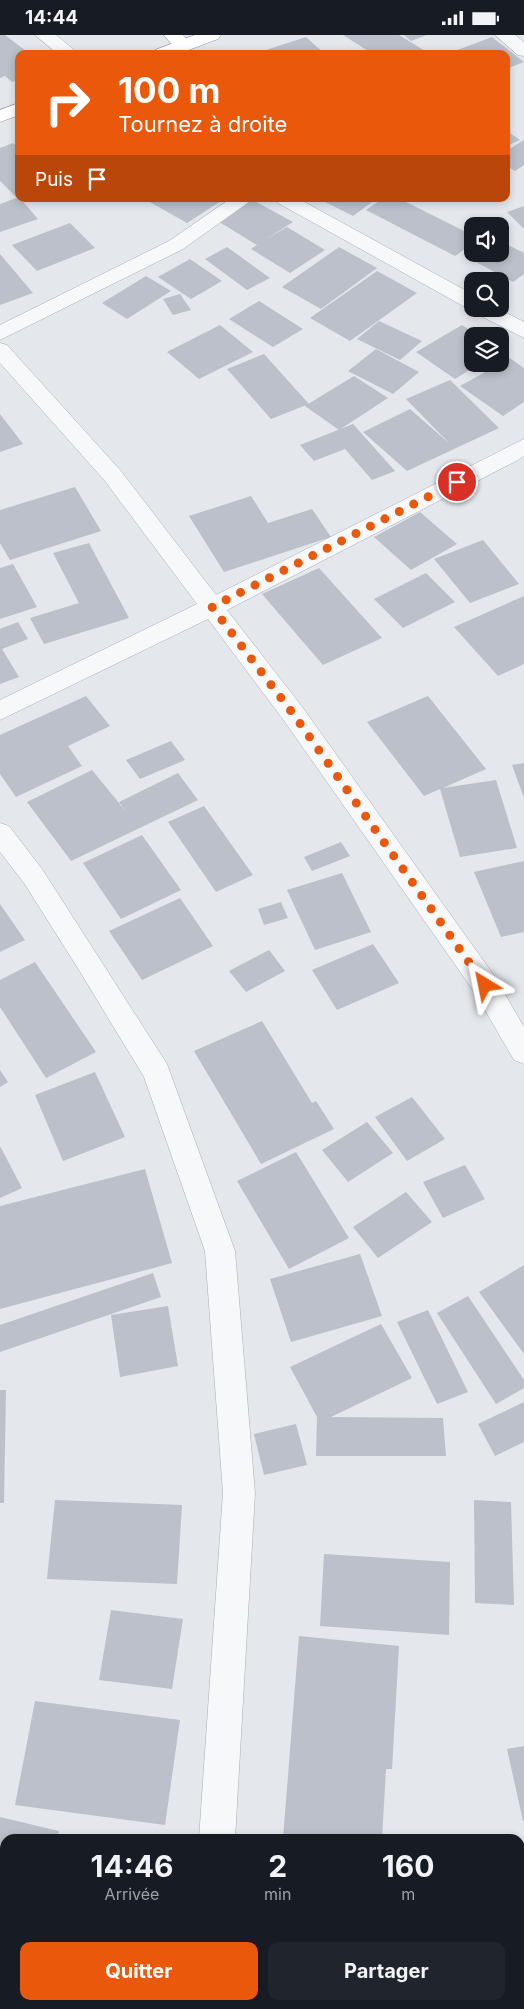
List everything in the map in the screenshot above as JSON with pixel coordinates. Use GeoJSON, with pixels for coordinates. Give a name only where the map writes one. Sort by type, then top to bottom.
{"type":"FeatureCollection","features":[{"type":"Feature","properties":{"kind":"highway"},"geometry":{"type":"LineString","coordinates":[[166,50],[177,40],[212,35]]}},
{"type":"Feature","properties":{"kind":"highway"},"geometry":{"type":"LineString","coordinates":[[0,116],[15,110]]}},
{"type":"Feature","properties":{"kind":"street"},"geometry":{"type":"LineString","coordinates":[[44,35],[65,50]]}},
{"type":"Feature","properties":{"kind":"street"},"geometry":{"type":"LineString","coordinates":[[504,35],[524,51]]}},
{"type":"Feature","properties":{"kind":"street"},"geometry":{"type":"LineString","coordinates":[[0,333],[176,245],[239,202]]}},
{"type":"Feature","properties":{"kind":"street"},"geometry":{"type":"LineString","coordinates":[[289,202],[464,298]]}},
{"type":"Feature","properties":{"kind":"street"},"geometry":{"type":"LineString","coordinates":[[499,317],[524,331]]}},
{"type":"Feature","properties":{"kind":"street"},"geometry":{"type":"LineString","coordinates":[[0,350],[113,475],[294,715],[485,985],[524,1052]]}},
{"type":"Feature","properties":{"kind":"street"},"geometry":{"type":"LineString","coordinates":[[0,711],[519,457]]}},
{"type":"Feature","properties":{"kind":"street"},"geometry":{"type":"LineString","coordinates":[[0,833],[33,876],[84,954],[157,1073],[220,1251],[239,1493],[217,1834]]}},
{"type":"Feature","properties":{"kind":"building"},"geometry":{"type":"Polygon","coordinates":[[[0,35],[5,35],[25,50],[15,50],[15,81],[12,82],[5,76],[0,78],[0,35]]]}},
{"type":"Feature","properties":{"kind":"building"},"geometry":{"type":"Polygon","coordinates":[[[343,35],[399,35],[423,50],[367,50],[343,35]]]}},
{"type":"Feature","properties":{"kind":"building"},"geometry":{"type":"Polygon","coordinates":[[[404,35],[427,35],[411,41],[404,35]]]}},
{"type":"Feature","properties":{"kind":"building"},"geometry":{"type":"Polygon","coordinates":[[[306,37],[321,50],[266,50],[306,37]]]}},
{"type":"Feature","properties":{"kind":"building"},"geometry":{"type":"Polygon","coordinates":[[[492,37],[509,50],[457,50],[492,37]]]}},
{"type":"Feature","properties":{"kind":"building"},"geometry":{"type":"Polygon","coordinates":[[[510,51],[524,62],[510,67],[510,51]]]}},
{"type":"Feature","properties":{"kind":"building"},"geometry":{"type":"Polygon","coordinates":[[[510,133],[520,140],[510,144],[510,133]]]}},
{"type":"Feature","properties":{"kind":"building"},"geometry":{"type":"Polygon","coordinates":[[[524,140],[524,165],[515,171],[510,168],[510,149],[524,140]]]}},
{"type":"Feature","properties":{"kind":"building"},"geometry":{"type":"Polygon","coordinates":[[[13,143],[15,145],[15,196],[0,181],[0,148],[13,143]]]}},
{"type":"Feature","properties":{"kind":"building"},"geometry":{"type":"Polygon","coordinates":[[[15,198],[15,202],[23,202],[38,219],[0,232],[0,204],[15,198]]]}},
{"type":"Feature","properties":{"kind":"building"},"geometry":{"type":"Polygon","coordinates":[[[150,202],[219,202],[187,223],[150,202]]]}},
{"type":"Feature","properties":{"kind":"building"},"geometry":{"type":"Polygon","coordinates":[[[246,202],[256,202],[293,222],[265,240],[287,227],[325,250],[290,273],[251,249],[257,245],[216,220],[246,202]]]}},
{"type":"Feature","properties":{"kind":"building"},"geometry":{"type":"Polygon","coordinates":[[[325,202],[372,202],[353,216],[325,202]]]}},
{"type":"Feature","properties":{"kind":"building"},"geometry":{"type":"Polygon","coordinates":[[[378,202],[406,202],[464,231],[464,250],[455,256],[366,210],[378,202]]]}},
{"type":"Feature","properties":{"kind":"building"},"geometry":{"type":"Polygon","coordinates":[[[524,206],[524,229],[507,212],[524,206]]]}},
{"type":"Feature","properties":{"kind":"building"},"geometry":{"type":"Polygon","coordinates":[[[70,223],[95,248],[37,271],[12,245],[70,223]]]}},
{"type":"Feature","properties":{"kind":"building"},"geometry":{"type":"Polygon","coordinates":[[[509,246],[524,253],[524,274],[513,282],[509,280],[509,272],[495,272],[476,262],[509,262],[509,246]]]}},
{"type":"Feature","properties":{"kind":"building"},"geometry":{"type":"Polygon","coordinates":[[[227,247],[270,278],[247,290],[205,259],[227,247]]]}},
{"type":"Feature","properties":{"kind":"building"},"geometry":{"type":"Polygon","coordinates":[[[339,247],[377,268],[321,309],[282,287],[339,247]]]}},
{"type":"Feature","properties":{"kind":"building"},"geometry":{"type":"Polygon","coordinates":[[[0,254],[33,293],[0,305],[0,254]]]}},
{"type":"Feature","properties":{"kind":"building"},"geometry":{"type":"Polygon","coordinates":[[[190,259],[222,281],[191,299],[158,277],[190,259]]]}},
{"type":"Feature","properties":{"kind":"building"},"geometry":{"type":"Polygon","coordinates":[[[377,271],[417,293],[350,341],[310,318],[377,271]]]}},
{"type":"Feature","properties":{"kind":"building"},"geometry":{"type":"Polygon","coordinates":[[[146,276],[171,291],[127,319],[102,303],[146,276]]]}},
{"type":"Feature","properties":{"kind":"building"},"geometry":{"type":"Polygon","coordinates":[[[180,294],[191,310],[173,315],[163,299],[180,294]]]}},
{"type":"Feature","properties":{"kind":"building"},"geometry":{"type":"Polygon","coordinates":[[[259,301],[303,329],[273,347],[229,319],[259,301]]]}},
{"type":"Feature","properties":{"kind":"building"},"geometry":{"type":"Polygon","coordinates":[[[379,321],[422,341],[400,360],[357,339],[379,321]]]}},
{"type":"Feature","properties":{"kind":"building"},"geometry":{"type":"Polygon","coordinates":[[[220,325],[253,352],[199,379],[167,352],[220,325]]]}},
{"type":"Feature","properties":{"kind":"building"},"geometry":{"type":"Polygon","coordinates":[[[462,325],[465,327],[464,372],[466,372],[455,379],[416,352],[462,325]]]}},
{"type":"Feature","properties":{"kind":"building"},"geometry":{"type":"Polygon","coordinates":[[[376,349],[419,372],[393,394],[348,371],[376,349]]]}},
{"type":"Feature","properties":{"kind":"building"},"geometry":{"type":"Polygon","coordinates":[[[264,354],[309,404],[271,419],[227,369],[264,354]]]}},
{"type":"Feature","properties":{"kind":"building"},"geometry":{"type":"Polygon","coordinates":[[[509,358],[524,368],[524,402],[503,416],[460,386],[485,372],[509,372],[509,358]]]}},
{"type":"Feature","properties":{"kind":"building"},"geometry":{"type":"Polygon","coordinates":[[[354,376],[388,398],[339,430],[305,406],[354,376]]]}},
{"type":"Feature","properties":{"kind":"building"},"geometry":{"type":"Polygon","coordinates":[[[450,380],[499,428],[407,471],[363,432],[410,409],[450,444],[406,399],[450,380]]]}},
{"type":"Feature","properties":{"kind":"building"},"geometry":{"type":"Polygon","coordinates":[[[0,414],[23,444],[0,452],[0,414]]]}},
{"type":"Feature","properties":{"kind":"building"},"geometry":{"type":"Polygon","coordinates":[[[353,424],[395,471],[372,480],[345,449],[314,461],[300,445],[353,424]]]}},
{"type":"Feature","properties":{"kind":"building"},"geometry":{"type":"Polygon","coordinates":[[[75,487],[101,531],[10,560],[0,543],[0,510],[75,487]]]}},
{"type":"Feature","properties":{"kind":"building"},"geometry":{"type":"Polygon","coordinates":[[[251,496],[268,523],[312,509],[331,537],[224,572],[189,516],[251,496]]]}},
{"type":"Feature","properties":{"kind":"building"},"geometry":{"type":"Polygon","coordinates":[[[420,512],[457,544],[411,570],[374,537],[420,512]]]}},
{"type":"Feature","properties":{"kind":"building"},"geometry":{"type":"Polygon","coordinates":[[[483,540],[519,584],[470,603],[434,559],[483,540]]]}},
{"type":"Feature","properties":{"kind":"building"},"geometry":{"type":"Polygon","coordinates":[[[89,543],[129,618],[44,644],[30,618],[79,603],[53,553],[89,543]]]}},
{"type":"Feature","properties":{"kind":"building"},"geometry":{"type":"Polygon","coordinates":[[[13,564],[37,607],[0,619],[0,568],[13,564]]]}},
{"type":"Feature","properties":{"kind":"building"},"geometry":{"type":"Polygon","coordinates":[[[319,568],[382,638],[323,665],[262,594],[319,568]]]}},
{"type":"Feature","properties":{"kind":"building"},"geometry":{"type":"Polygon","coordinates":[[[426,573],[455,602],[403,628],[374,599],[426,573]]]}},
{"type":"Feature","properties":{"kind":"building"},"geometry":{"type":"Polygon","coordinates":[[[524,596],[524,664],[498,676],[454,627],[524,596]]]}},
{"type":"Feature","properties":{"kind":"building"},"geometry":{"type":"Polygon","coordinates":[[[18,622],[28,639],[2,649],[19,677],[0,684],[0,629],[18,622]]]}},
{"type":"Feature","properties":{"kind":"building"},"geometry":{"type":"Polygon","coordinates":[[[86,696],[110,726],[68,746],[82,766],[16,797],[0,774],[0,735],[86,696]]]}},
{"type":"Feature","properties":{"kind":"building"},"geometry":{"type":"Polygon","coordinates":[[[428,696],[486,769],[443,788],[496,780],[517,848],[460,857],[440,789],[424,796],[367,722],[428,696]]]}},
{"type":"Feature","properties":{"kind":"building"},"geometry":{"type":"Polygon","coordinates":[[[171,741],[185,760],[140,779],[126,760],[171,741]]]}},
{"type":"Feature","properties":{"kind":"building"},"geometry":{"type":"Polygon","coordinates":[[[524,763],[524,798],[512,765],[524,763]]]}},
{"type":"Feature","properties":{"kind":"building"},"geometry":{"type":"Polygon","coordinates":[[[92,770],[128,814],[119,802],[178,773],[198,800],[71,861],[27,802],[92,770]]]}},
{"type":"Feature","properties":{"kind":"building"},"geometry":{"type":"Polygon","coordinates":[[[204,806],[253,875],[216,892],[168,822],[204,806]]]}},
{"type":"Feature","properties":{"kind":"building"},"geometry":{"type":"Polygon","coordinates":[[[142,835],[181,890],[121,919],[83,863],[142,835]]]}},
{"type":"Feature","properties":{"kind":"building"},"geometry":{"type":"Polygon","coordinates":[[[341,842],[350,856],[312,871],[304,857],[341,842]]]}},
{"type":"Feature","properties":{"kind":"building"},"geometry":{"type":"Polygon","coordinates":[[[524,861],[524,932],[501,937],[474,872],[524,861]]]}},
{"type":"Feature","properties":{"kind":"building"},"geometry":{"type":"Polygon","coordinates":[[[342,873],[371,932],[315,950],[287,890],[342,873]]]}},
{"type":"Feature","properties":{"kind":"building"},"geometry":{"type":"Polygon","coordinates":[[[180,898],[213,946],[142,980],[109,931],[180,898]]]}},
{"type":"Feature","properties":{"kind":"building"},"geometry":{"type":"Polygon","coordinates":[[[281,902],[288,918],[264,925],[258,909],[281,902]]]}},
{"type":"Feature","properties":{"kind":"building"},"geometry":{"type":"Polygon","coordinates":[[[0,904],[25,940],[0,952],[0,904]]]}},
{"type":"Feature","properties":{"kind":"building"},"geometry":{"type":"Polygon","coordinates":[[[373,944],[399,983],[337,1010],[312,970],[373,944]]]}},
{"type":"Feature","properties":{"kind":"building"},"geometry":{"type":"Polygon","coordinates":[[[269,950],[285,971],[246,992],[229,971],[269,950]]]}},
{"type":"Feature","properties":{"kind":"building"},"geometry":{"type":"Polygon","coordinates":[[[35,962],[96,1052],[46,1078],[0,1007],[0,980],[35,962]]]}},
{"type":"Feature","properties":{"kind":"building"},"geometry":{"type":"Polygon","coordinates":[[[262,1021],[312,1103],[316,1101],[334,1129],[261,1164],[194,1051],[262,1021]]]}},
{"type":"Feature","properties":{"kind":"building"},"geometry":{"type":"Polygon","coordinates":[[[0,1070],[8,1082],[0,1087],[0,1070]]]}},
{"type":"Feature","properties":{"kind":"building"},"geometry":{"type":"Polygon","coordinates":[[[95,1072],[125,1137],[63,1161],[35,1095],[95,1072]]]}},
{"type":"Feature","properties":{"kind":"building"},"geometry":{"type":"Polygon","coordinates":[[[412,1097],[445,1139],[407,1161],[375,1117],[412,1097]]]}},
{"type":"Feature","properties":{"kind":"building"},"geometry":{"type":"Polygon","coordinates":[[[367,1122],[393,1153],[348,1182],[322,1150],[367,1122]]]}},
{"type":"Feature","properties":{"kind":"building"},"geometry":{"type":"Polygon","coordinates":[[[0,1146],[22,1188],[0,1198],[0,1146]]]}},
{"type":"Feature","properties":{"kind":"building"},"geometry":{"type":"Polygon","coordinates":[[[296,1152],[349,1238],[289,1269],[237,1181],[296,1152]]]}},
{"type":"Feature","properties":{"kind":"building"},"geometry":{"type":"Polygon","coordinates":[[[465,1165],[485,1199],[443,1218],[423,1182],[465,1165]]]}},
{"type":"Feature","properties":{"kind":"building"},"geometry":{"type":"Polygon","coordinates":[[[145,1169],[172,1263],[0,1309],[0,1206],[145,1169]]]}},
{"type":"Feature","properties":{"kind":"building"},"geometry":{"type":"Polygon","coordinates":[[[406,1192],[432,1222],[378,1258],[353,1227],[406,1192]]]}},
{"type":"Feature","properties":{"kind":"building"},"geometry":{"type":"Polygon","coordinates":[[[360,1254],[382,1316],[291,1342],[270,1279],[360,1254]]]}},
{"type":"Feature","properties":{"kind":"building"},"geometry":{"type":"Polygon","coordinates":[[[524,1265],[524,1354],[479,1292],[524,1265]]]}},
{"type":"Feature","properties":{"kind":"building"},"geometry":{"type":"Polygon","coordinates":[[[153,1273],[161,1297],[0,1352],[0,1325],[153,1273]]]}},
{"type":"Feature","properties":{"kind":"building"},"geometry":{"type":"Polygon","coordinates":[[[468,1296],[524,1380],[524,1388],[496,1404],[437,1313],[468,1296]]]}},
{"type":"Feature","properties":{"kind":"building"},"geometry":{"type":"Polygon","coordinates":[[[168,1306],[178,1366],[120,1377],[111,1315],[168,1306]]]}},
{"type":"Feature","properties":{"kind":"building"},"geometry":{"type":"Polygon","coordinates":[[[428,1310],[468,1392],[437,1404],[397,1322],[428,1310]]]}},
{"type":"Feature","properties":{"kind":"building"},"geometry":{"type":"Polygon","coordinates":[[[381,1324],[412,1378],[331,1417],[443,1418],[446,1456],[316,1456],[317,1417],[290,1367],[381,1324]]]}},
{"type":"Feature","properties":{"kind":"building"},"geometry":{"type":"Polygon","coordinates":[[[0,1390],[6,1390],[4,1503],[0,1503],[0,1390]]]}},
{"type":"Feature","properties":{"kind":"building"},"geometry":{"type":"Polygon","coordinates":[[[524,1402],[524,1442],[495,1456],[478,1424],[524,1402]]]}},
{"type":"Feature","properties":{"kind":"building"},"geometry":{"type":"Polygon","coordinates":[[[296,1424],[307,1465],[264,1475],[254,1434],[296,1424]]]}},
{"type":"Feature","properties":{"kind":"building"},"geometry":{"type":"Polygon","coordinates":[[[55,1500],[182,1505],[177,1584],[47,1579],[55,1500]]]}},
{"type":"Feature","properties":{"kind":"building"},"geometry":{"type":"Polygon","coordinates":[[[474,1500],[511,1502],[514,1605],[475,1603],[474,1500]]]}},
{"type":"Feature","properties":{"kind":"building"},"geometry":{"type":"Polygon","coordinates":[[[324,1554],[450,1562],[449,1635],[320,1626],[324,1554]]]}},
{"type":"Feature","properties":{"kind":"building"},"geometry":{"type":"Polygon","coordinates":[[[111,1610],[183,1619],[172,1689],[99,1680],[111,1610]]]}},
{"type":"Feature","properties":{"kind":"building"},"geometry":{"type":"Polygon","coordinates":[[[299,1636],[399,1646],[392,1769],[386,1769],[382,1834],[283,1834],[299,1636]]]}},
{"type":"Feature","properties":{"kind":"building"},"geometry":{"type":"Polygon","coordinates":[[[35,1701],[180,1720],[165,1825],[15,1805],[35,1701]]]}},
{"type":"Feature","properties":{"kind":"building"},"geometry":{"type":"Polygon","coordinates":[[[524,1746],[524,1821],[523,1821],[507,1749],[524,1746]]]}},
{"type":"Feature","properties":{"kind":"building"},"geometry":{"type":"Polygon","coordinates":[[[0,1817],[59,1831],[58,1834],[0,1834],[0,1817]]]}},
{"type":"Feature","properties":{"kind":"route"},"geometry":{"type":"LineString","coordinates":[[457,482],[212,607],[294,715],[485,985]]}}]}
